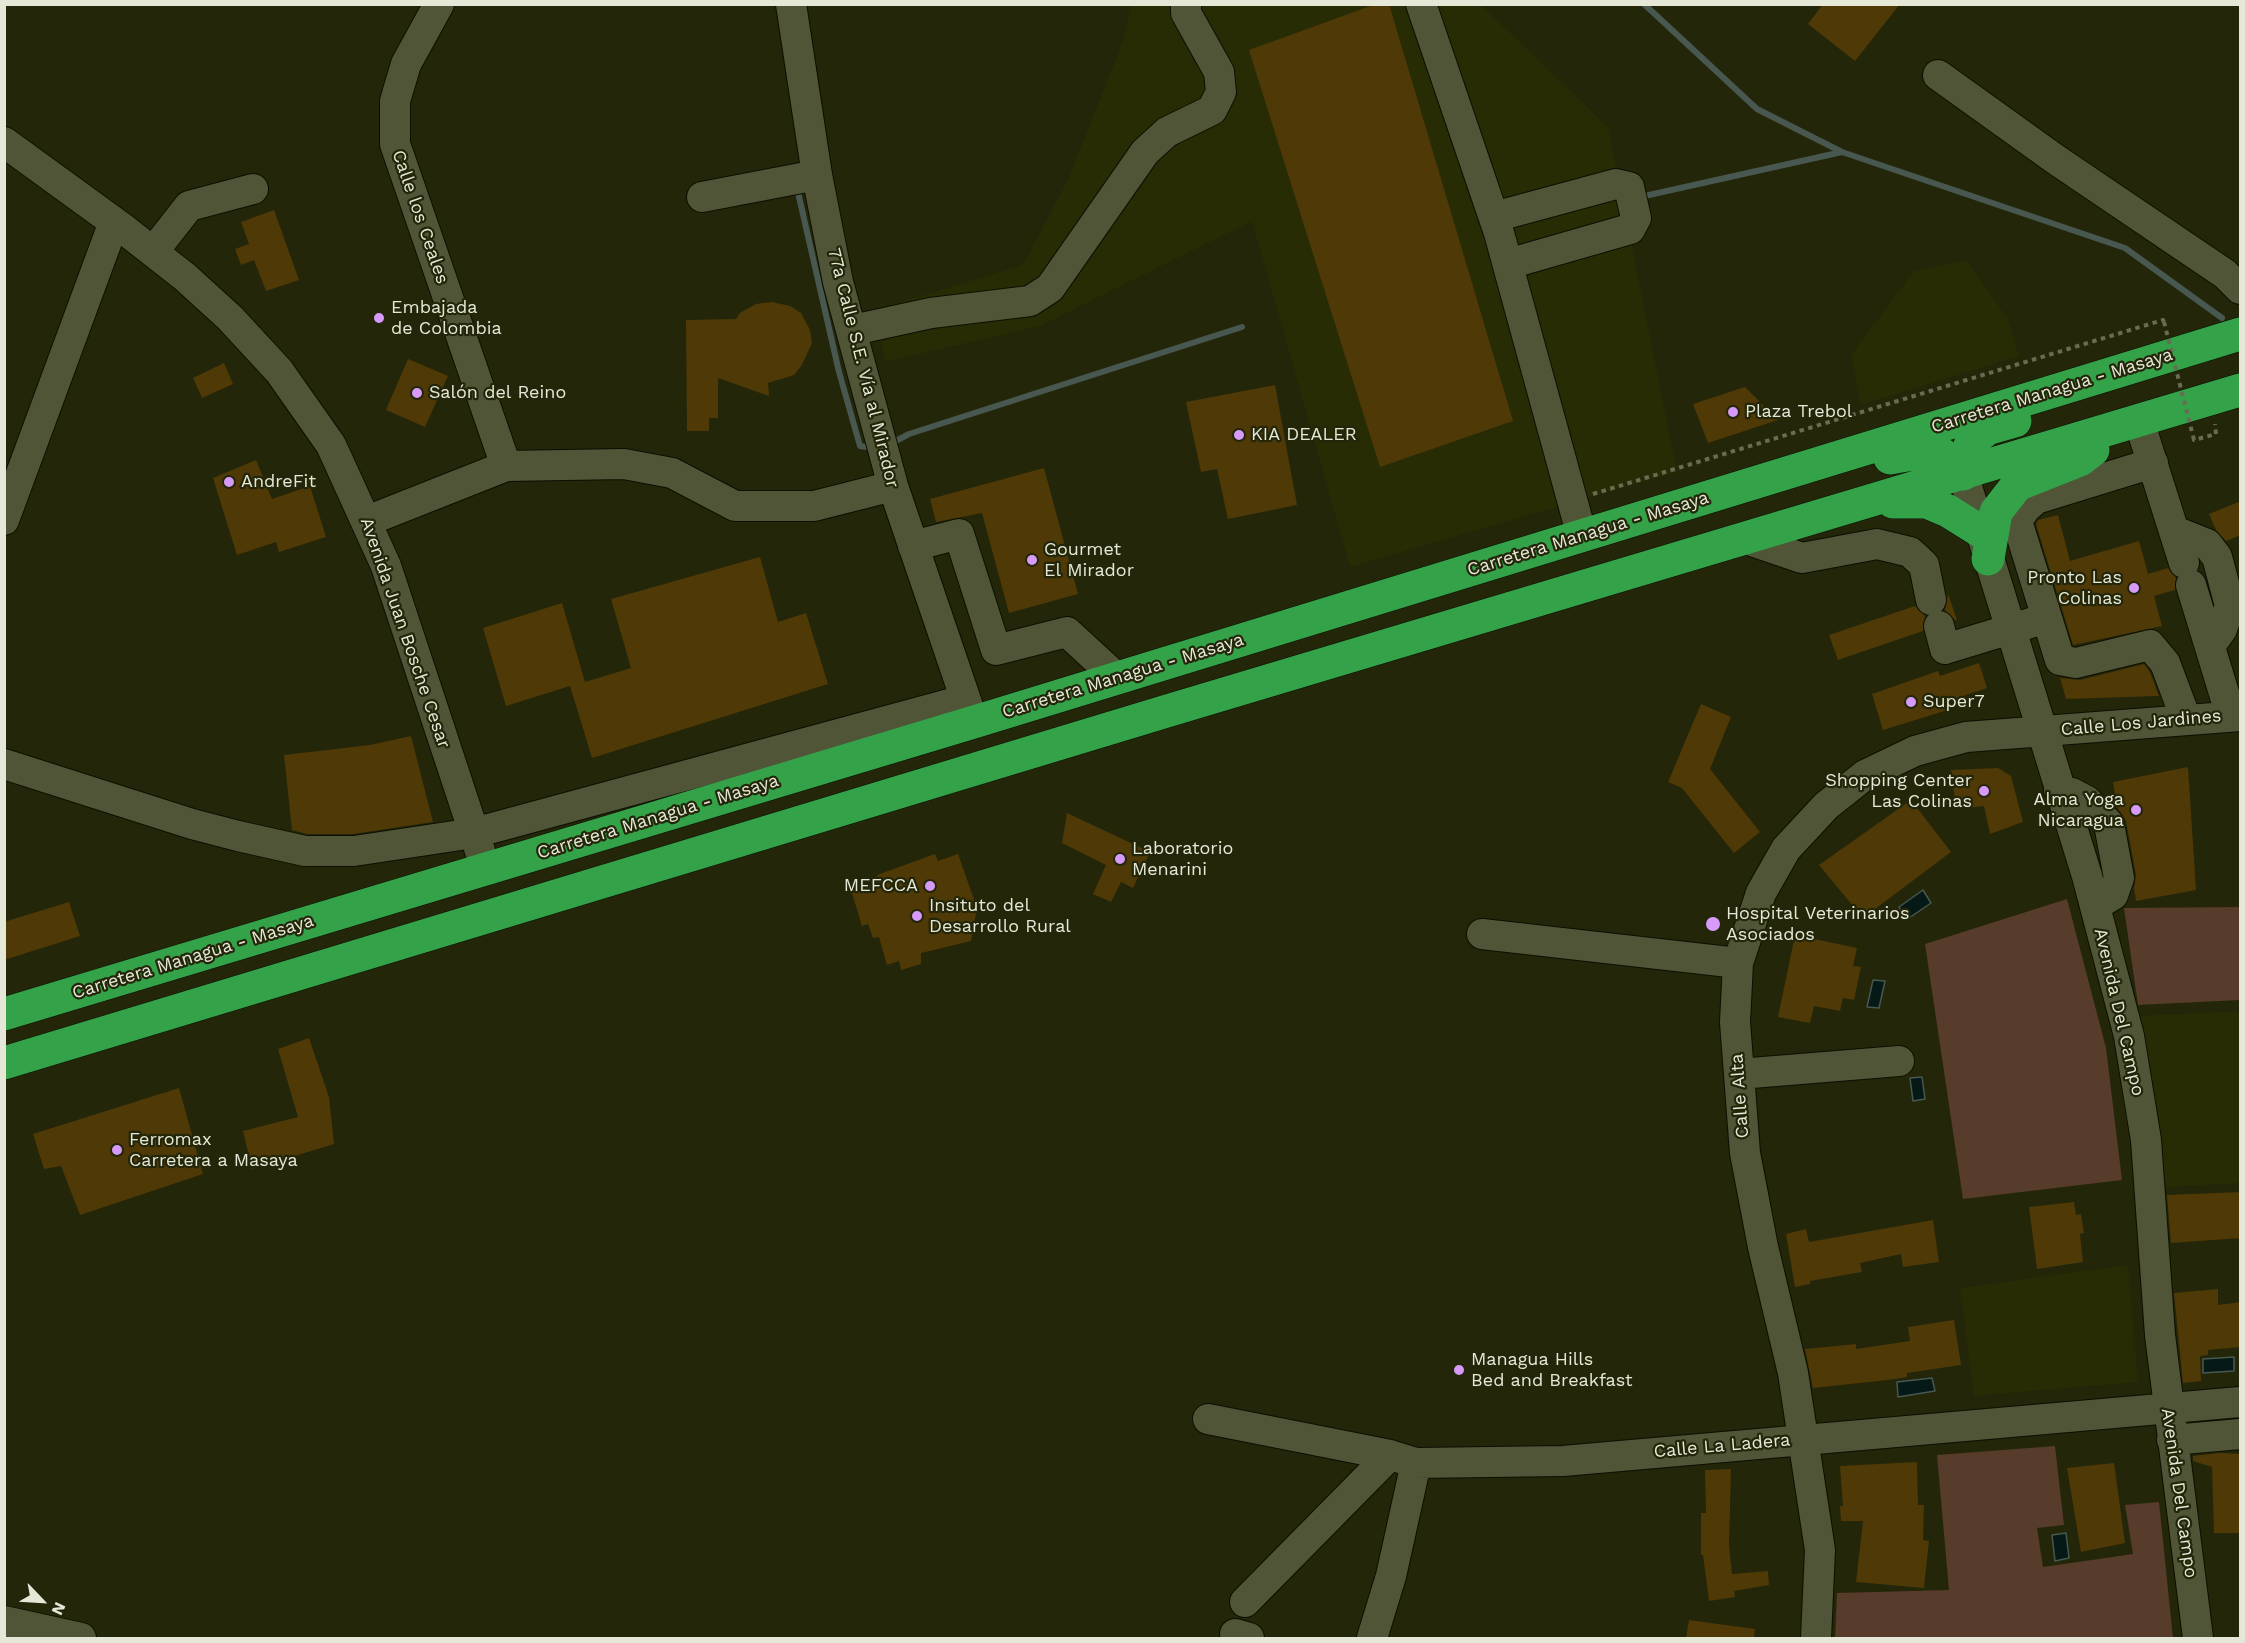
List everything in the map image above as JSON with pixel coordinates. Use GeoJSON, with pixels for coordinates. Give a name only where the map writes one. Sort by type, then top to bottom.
{"type":"FeatureCollection","features":[{"type":"Feature","properties":{"kind":"highway","name":"Carretera Managua - Masaya"},"geometry":{"type":"LineString","coordinates":[[4,1014],[486,869],[969,711],[1116,677],[2241,334]]}},
{"type":"Feature","properties":{"kind":"highway"},"geometry":{"type":"LineString","coordinates":[[1963,474],[1970,445],[1987,429],[2131,386],[2168,357]]}},
{"type":"Feature","properties":{"kind":"highway"},"geometry":{"type":"LineString","coordinates":[[4,1064],[1167,711],[1873,502],[2241,390]]}},
{"type":"Feature","properties":{"kind":"highway"},"geometry":{"type":"LineString","coordinates":[[1873,502],[1927,502],[1948,511],[1984,545],[1996,512],[2017,485],[2080,460],[2134,422]]}},
{"type":"Feature","properties":{"kind":"highway"},"geometry":{"type":"LineString","coordinates":[[1747,485],[1804,483],[1866,464],[1929,451],[1942,454],[1963,474]]}},
{"type":"Feature","properties":{"kind":"highway"},"geometry":{"type":"LineString","coordinates":[[784,828],[802,808],[845,781],[947,746],[969,711],[994,731],[1074,711],[1167,711]]}},
{"type":"Feature","properties":{"kind":"street","name":"Calle los Ceales"},"geometry":{"type":"LineString","coordinates":[[439,4],[406,64],[395,101],[395,144],[506,466]]}},
{"type":"Feature","properties":{"kind":"street","name":"77a Calle S.E. Vía al Mirador"},"geometry":{"type":"LineString","coordinates":[[790,4],[817,176],[838,282],[853,330],[892,486],[969,711]]}},
{"type":"Feature","properties":{"kind":"street"},"geometry":{"type":"LineString","coordinates":[[853,330],[931,313],[1030,301],[1050,288],[1144,152],[1167,132],[1212,110],[1221,92],[1219,72],[1186,12],[1186,4]]}},
{"type":"Feature","properties":{"kind":"street"},"geometry":{"type":"LineString","coordinates":[[1421,4],[1494,217],[1582,536]]}},
{"type":"Feature","properties":{"kind":"street"},"geometry":{"type":"LineString","coordinates":[[1938,75],[2055,159],[2225,274],[2241,289]]}},
{"type":"Feature","properties":{"kind":"street","name":"Avenida Juan Bosche Cesar"},"geometry":{"type":"LineString","coordinates":[[4,142],[120,226],[230,318],[279,371],[331,446],[386,566],[486,869]]}},
{"type":"Feature","properties":{"kind":"street"},"geometry":{"type":"LineString","coordinates":[[702,197],[817,176]]}},
{"type":"Feature","properties":{"kind":"street"},"geometry":{"type":"LineString","coordinates":[[1494,217],[1616,184],[1629,187],[1636,218],[1630,229],[1508,264]]}},
{"type":"Feature","properties":{"kind":"street"},"geometry":{"type":"LineString","coordinates":[[153,252],[189,206],[253,189]]}},
{"type":"Feature","properties":{"kind":"street"},"geometry":{"type":"LineString","coordinates":[[4,520],[120,226]]}},
{"type":"Feature","properties":{"kind":"street"},"geometry":{"type":"LineString","coordinates":[[2134,422],[2153,463],[2210,646],[2236,716]]}},
{"type":"Feature","properties":{"kind":"street"},"geometry":{"type":"LineString","coordinates":[[2153,463],[2036,499],[2025,509],[2018,521],[2060,660],[2076,663],[2150,645],[2164,663],[2186,719]]}},
{"type":"Feature","properties":{"kind":"street"},"geometry":{"type":"LineString","coordinates":[[367,521],[506,466],[624,464],[672,473],[735,506],[814,506],[892,486]]}},
{"type":"Feature","properties":{"kind":"street","name":"Avenida Del Campo"},"geometry":{"type":"LineString","coordinates":[[1963,474],[2095,906],[2129,1036],[2146,1140],[2168,1409],[2198,1638]]}},
{"type":"Feature","properties":{"kind":"street"},"geometry":{"type":"LineString","coordinates":[[2174,531],[2206,544],[2217,557],[2230,606],[2222,629],[2210,646]]}},
{"type":"Feature","properties":{"kind":"street"},"geometry":{"type":"LineString","coordinates":[[913,546],[959,534],[996,650],[1067,632],[1116,677]]}},
{"type":"Feature","properties":{"kind":"street"},"geometry":{"type":"LineString","coordinates":[[1746,539],[1802,558],[1877,544],[1910,552],[1924,565],[1946,649],[2047,618]]}},
{"type":"Feature","properties":{"kind":"street"},"geometry":{"type":"LineString","coordinates":[[4,764],[192,824],[305,851],[354,851],[474,833],[969,711]]}},
{"type":"Feature","properties":{"kind":"street","name":"Calle Los Jardines"},"geometry":{"type":"LineString","coordinates":[[2042,732],[2236,716]]}},
{"type":"Feature","properties":{"kind":"street","name":"Calle Alta"},"geometry":{"type":"LineString","coordinates":[[1816,1638],[1820,1550],[1793,1372],[1763,1247],[1745,1153],[1735,1022],[1738,963],[1761,893],[1786,849],[1826,806],[1865,775],[1915,751],[1966,737],[2042,732]]}},
{"type":"Feature","properties":{"kind":"street"},"geometry":{"type":"LineString","coordinates":[[1482,934],[1738,963]]}},
{"type":"Feature","properties":{"kind":"street"},"geometry":{"type":"LineString","coordinates":[[1739,1074],[1899,1061]]}},
{"type":"Feature","properties":{"kind":"street","name":"Calle La Ladera"},"geometry":{"type":"LineString","coordinates":[[1208,1419],[1403,1459],[1563,1461],[2241,1402]]}},
{"type":"Feature","properties":{"kind":"street"},"geometry":{"type":"LineString","coordinates":[[2172,1440],[2241,1434]]}},
{"type":"Feature","properties":{"kind":"street"},"geometry":{"type":"LineString","coordinates":[[1245,1602],[1403,1459]]}},
{"type":"Feature","properties":{"kind":"street"},"geometry":{"type":"LineString","coordinates":[[1372,1638],[1391,1576],[1403,1459]]}},
{"type":"Feature","properties":{"kind":"street"},"geometry":{"type":"LineString","coordinates":[[4,1621],[81,1638]]}},
{"type":"Feature","properties":{"kind":"path"},"geometry":{"type":"LineString","coordinates":[[1572,500],[2163,320],[2194,440],[2217,434]]}},
{"type":"Feature","properties":{"kind":"shaded area"},"geometry":{"type":"Polygon","coordinates":[[[1131,5],[1481,5],[1608,127],[1677,472],[1350,567],[1252,221],[1040,326],[885,362],[875,310],[1023,265],[1069,177],[1123,41],[1131,5]]]}},
{"type":"Feature","properties":{"kind":"shaded area"},"geometry":{"type":"Polygon","coordinates":[[[1966,260],[2008,319],[2019,356],[1861,405],[1851,355],[1914,271],[1966,260]]]}},
{"type":"Feature","properties":{"kind":"shaded area"},"geometry":{"type":"Polygon","coordinates":[[[2067,899],[2106,1048],[2122,1180],[1963,1199],[1925,944],[2067,899]]]}},
{"type":"Feature","properties":{"kind":"shaded area"},"geometry":{"type":"Polygon","coordinates":[[[2240,907],[2240,1000],[2138,1005],[2124,908],[2240,907]]]}},
{"type":"Feature","properties":{"kind":"shaded area"},"geometry":{"type":"Polygon","coordinates":[[[2240,1011],[2240,1183],[2164,1187],[2138,1016],[2240,1011]]]}},
{"type":"Feature","properties":{"kind":"shaded area"},"geometry":{"type":"Polygon","coordinates":[[[2128,1265],[2138,1382],[1974,1396],[1960,1288],[2128,1265]]]}},
{"type":"Feature","properties":{"kind":"shaded area"},"geometry":{"type":"Polygon","coordinates":[[[2055,1446],[2064,1525],[2037,1528],[2043,1567],[2133,1554],[2125,1505],[2159,1502],[2173,1638],[1835,1638],[1837,1593],[1949,1590],[1937,1455],[2055,1446]]]}},
{"type":"Feature","properties":{"kind":"water"},"geometry":{"type":"Polygon","coordinates":[[[1923,890],[1931,903],[1906,920],[1899,907],[1923,890]]]}},
{"type":"Feature","properties":{"kind":"water"},"geometry":{"type":"Polygon","coordinates":[[[1873,980],[1885,981],[1879,1008],[1867,1007],[1873,980]]]}},
{"type":"Feature","properties":{"kind":"water"},"geometry":{"type":"Polygon","coordinates":[[[1922,1077],[1925,1099],[1913,1101],[1910,1078],[1922,1077]]]}},
{"type":"Feature","properties":{"kind":"water"},"geometry":{"type":"Polygon","coordinates":[[[2234,1357],[2234,1371],[2203,1373],[2203,1359],[2234,1357]]]}},
{"type":"Feature","properties":{"kind":"water"},"geometry":{"type":"Polygon","coordinates":[[[1932,1378],[1935,1391],[1898,1397],[1897,1382],[1932,1378]]]}},
{"type":"Feature","properties":{"kind":"water"},"geometry":{"type":"Polygon","coordinates":[[[2066,1533],[2069,1558],[2055,1561],[2052,1535],[2066,1533]]]}},
{"type":"Feature","properties":{"kind":"building"},"geometry":{"type":"Polygon","coordinates":[[[1376,4],[1389,4],[1513,421],[1380,467],[1249,50],[1376,4]]]}},
{"type":"Feature","properties":{"kind":"building"},"geometry":{"type":"Polygon","coordinates":[[[1823,4],[1900,4],[1855,61],[1808,24],[1823,4]]]}},
{"type":"Feature","properties":{"kind":"building"},"geometry":{"type":"Polygon","coordinates":[[[274,210],[299,280],[266,291],[254,260],[241,265],[235,249],[249,244],[241,222],[274,210]]]}},
{"type":"Feature","properties":{"kind":"building"},"geometry":{"type":"Polygon","coordinates":[[[772,302],[790,306],[801,313],[810,330],[812,343],[802,365],[794,375],[768,383],[769,396],[718,378],[718,418],[709,418],[709,431],[687,431],[686,320],[736,319],[740,313],[756,304],[772,302]]]}},
{"type":"Feature","properties":{"kind":"building","name":"Salón del Reino"},"geometry":{"type":"Polygon","coordinates":[[[408,359],[448,376],[425,427],[386,410],[408,359]]]}},
{"type":"Feature","properties":{"kind":"building"},"geometry":{"type":"Polygon","coordinates":[[[224,363],[233,384],[202,398],[193,378],[224,363]]]}},
{"type":"Feature","properties":{"kind":"building","name":"KIA DEALER"},"geometry":{"type":"Polygon","coordinates":[[[1275,385],[1297,505],[1228,519],[1217,469],[1201,472],[1186,402],[1275,385]]]}},
{"type":"Feature","properties":{"kind":"building","name":"Plaza Trebol"},"geometry":{"type":"Polygon","coordinates":[[[1745,387],[1778,420],[1708,443],[1693,404],[1745,387]]]}},
{"type":"Feature","properties":{"kind":"building"},"geometry":{"type":"Polygon","coordinates":[[[256,460],[272,499],[310,486],[326,537],[279,552],[276,542],[237,555],[213,478],[256,460]]]}},
{"type":"Feature","properties":{"kind":"building","name":"Gourmet El Mirador"},"geometry":{"type":"Polygon","coordinates":[[[1044,468],[1078,594],[1009,613],[982,513],[936,522],[930,499],[1044,468]]]}},
{"type":"Feature","properties":{"kind":"building"},"geometry":{"type":"Polygon","coordinates":[[[2241,501],[2241,535],[2226,541],[2216,530],[2209,514],[2241,501]]]}},
{"type":"Feature","properties":{"kind":"building"},"geometry":{"type":"Polygon","coordinates":[[[2058,515],[2070,561],[2139,541],[2148,574],[2168,568],[2176,578],[2175,590],[2154,596],[2162,626],[2073,645],[2036,524],[2038,520],[2058,515]]]}},
{"type":"Feature","properties":{"kind":"building"},"geometry":{"type":"Polygon","coordinates":[[[760,557],[778,622],[806,613],[828,684],[592,758],[570,686],[506,706],[483,628],[562,603],[585,682],[631,668],[611,599],[760,557]]]}},
{"type":"Feature","properties":{"kind":"building"},"geometry":{"type":"Polygon","coordinates":[[[1948,594],[1957,620],[1945,610],[1948,594]]]}},
{"type":"Feature","properties":{"kind":"building"},"geometry":{"type":"Polygon","coordinates":[[[1915,606],[1925,616],[1923,631],[1838,660],[1829,635],[1915,606]]]}},
{"type":"Feature","properties":{"kind":"building","name":"Super7"},"geometry":{"type":"Polygon","coordinates":[[[1979,663],[1987,688],[1948,701],[1951,709],[1883,730],[1872,694],[1938,671],[1940,676],[1979,663]]]}},
{"type":"Feature","properties":{"kind":"building"},"geometry":{"type":"Polygon","coordinates":[[[2144,664],[2150,672],[2159,696],[2066,699],[2060,678],[2080,680],[2144,664]]]}},
{"type":"Feature","properties":{"kind":"building"},"geometry":{"type":"Polygon","coordinates":[[[1701,704],[1731,717],[1710,769],[1760,832],[1734,853],[1682,788],[1668,782],[1701,704]]]}},
{"type":"Feature","properties":{"kind":"building"},"geometry":{"type":"Polygon","coordinates":[[[411,736],[433,822],[353,834],[307,834],[292,830],[284,755],[370,745],[411,736]]]}},
{"type":"Feature","properties":{"kind":"building"},"geometry":{"type":"Polygon","coordinates":[[[2188,767],[2196,890],[2136,901],[2134,888],[2136,875],[2126,821],[2117,807],[2113,782],[2188,767]]]}},
{"type":"Feature","properties":{"kind":"building","name":"Shopping Center Las Colinas"},"geometry":{"type":"Polygon","coordinates":[[[1998,768],[2011,776],[2023,822],[1990,834],[1984,806],[1956,809],[1951,770],[1998,768]]]}},
{"type":"Feature","properties":{"kind":"building"},"geometry":{"type":"Polygon","coordinates":[[[1911,800],[1951,852],[1863,918],[1819,865],[1911,800]]]}},
{"type":"Feature","properties":{"kind":"building","name":"Laboratorio Menarini"},"geometry":{"type":"Polygon","coordinates":[[[1067,813],[1150,852],[1133,888],[1121,882],[1111,902],[1093,894],[1106,865],[1062,843],[1067,813]]]}},
{"type":"Feature","properties":{"kind":"building","name":"Insituto del Desarrollo Rural"},"geometry":{"type":"Polygon","coordinates":[[[935,854],[938,861],[958,854],[977,908],[971,941],[921,953],[921,964],[901,970],[899,961],[887,965],[879,937],[873,938],[868,924],[862,926],[851,890],[876,883],[877,875],[935,854]]]}},
{"type":"Feature","properties":{"kind":"building"},"geometry":{"type":"Polygon","coordinates":[[[69,902],[80,936],[4,960],[4,922],[69,902]]]}},
{"type":"Feature","properties":{"kind":"building"},"geometry":{"type":"Polygon","coordinates":[[[1795,935],[1857,948],[1853,966],[1861,967],[1854,1000],[1843,998],[1840,1011],[1814,1006],[1810,1023],[1778,1017],[1795,935]]]}},
{"type":"Feature","properties":{"kind":"building"},"geometry":{"type":"Polygon","coordinates":[[[309,1038],[329,1097],[334,1144],[252,1169],[243,1131],[298,1117],[278,1049],[309,1038]]]}},
{"type":"Feature","properties":{"kind":"building","name":"Ferromax Carretera a Masaya"},"geometry":{"type":"Polygon","coordinates":[[[179,1088],[203,1174],[80,1215],[61,1166],[44,1169],[33,1134],[179,1088]]]}},
{"type":"Feature","properties":{"kind":"building"},"geometry":{"type":"Polygon","coordinates":[[[2241,1192],[2241,1238],[2171,1243],[2167,1195],[2241,1192]]]}},
{"type":"Feature","properties":{"kind":"building"},"geometry":{"type":"Polygon","coordinates":[[[2074,1202],[2076,1215],[2081,1214],[2084,1233],[2080,1234],[2083,1262],[2037,1269],[2029,1207],[2074,1202]]]}},
{"type":"Feature","properties":{"kind":"building"},"geometry":{"type":"Polygon","coordinates":[[[1933,1220],[1939,1262],[1903,1267],[1901,1254],[1860,1263],[1862,1272],[1810,1281],[1810,1284],[1795,1287],[1786,1234],[1806,1229],[1809,1242],[1933,1220]]]}},
{"type":"Feature","properties":{"kind":"building"},"geometry":{"type":"Polygon","coordinates":[[[2218,1289],[2218,1305],[2241,1302],[2241,1347],[2208,1350],[2208,1355],[2200,1356],[2201,1381],[2183,1383],[2174,1293],[2218,1289]]]}},
{"type":"Feature","properties":{"kind":"building"},"geometry":{"type":"Polygon","coordinates":[[[1954,1320],[1961,1365],[1907,1373],[1907,1377],[1888,1380],[1813,1388],[1805,1349],[1856,1344],[1856,1349],[1910,1341],[1908,1327],[1954,1320]]]}},
{"type":"Feature","properties":{"kind":"building"},"geometry":{"type":"Polygon","coordinates":[[[2219,1453],[2241,1454],[2241,1533],[2214,1533],[2212,1467],[2193,1461],[2193,1456],[2219,1453]]]}},
{"type":"Feature","properties":{"kind":"building"},"geometry":{"type":"Polygon","coordinates":[[[1917,1462],[1918,1505],[1924,1505],[1923,1540],[1929,1541],[1924,1588],[1856,1582],[1863,1521],[1841,1521],[1840,1506],[1843,1506],[1840,1466],[1917,1462]]]}},
{"type":"Feature","properties":{"kind":"building"},"geometry":{"type":"Polygon","coordinates":[[[2114,1463],[2125,1543],[2081,1552],[2067,1468],[2114,1463]]]}},
{"type":"Feature","properties":{"kind":"building"},"geometry":{"type":"Polygon","coordinates":[[[1731,1469],[1729,1546],[1732,1574],[1768,1571],[1769,1585],[1734,1591],[1735,1597],[1709,1601],[1703,1555],[1701,1555],[1701,1513],[1706,1513],[1705,1470],[1731,1469]]]}},
{"type":"Feature","properties":{"kind":"building"},"geometry":{"type":"Polygon","coordinates":[[[1689,1620],[1755,1629],[1754,1638],[1686,1638],[1689,1620]]]}},
{"type":"Feature","properties":{"kind":"waterway"},"geometry":{"type":"LineString","coordinates":[[1644,4],[1757,109],[1842,152]]}},
{"type":"Feature","properties":{"kind":"waterway"},"geometry":{"type":"LineString","coordinates":[[1640,197],[1842,152],[2125,248],[2222,318]]}},
{"type":"Feature","properties":{"kind":"waterway"},"geometry":{"type":"LineString","coordinates":[[797,188],[839,372],[860,446],[875,448]]}},
{"type":"Feature","properties":{"kind":"waterway"},"geometry":{"type":"LineString","coordinates":[[890,444],[909,434],[1242,327]]}},
{"type":"Feature","properties":{"kind":"place","name":"Embajada de Colombia"},"geometry":{"type":"Point","coordinates":[379,318]}},
{"type":"Feature","properties":{"kind":"place","name":"Salón del Reino"},"geometry":{"type":"Point","coordinates":[417,393]}},
{"type":"Feature","properties":{"kind":"place","name":"Plaza Trebol"},"geometry":{"type":"Point","coordinates":[1733,412]}},
{"type":"Feature","properties":{"kind":"place","name":"KIA DEALER"},"geometry":{"type":"Point","coordinates":[1239,435]}},
{"type":"Feature","properties":{"kind":"place","name":"AndreFit"},"geometry":{"type":"Point","coordinates":[229,482]}},
{"type":"Feature","properties":{"kind":"place","name":"Gourmet El Mirador"},"geometry":{"type":"Point","coordinates":[1032,560]}},
{"type":"Feature","properties":{"kind":"place","name":"Pronto Las Colinas"},"geometry":{"type":"Point","coordinates":[2134,588]}},
{"type":"Feature","properties":{"kind":"place","name":"Super7"},"geometry":{"type":"Point","coordinates":[1911,702]}},
{"type":"Feature","properties":{"kind":"place","name":"Shopping Center Las Colinas"},"geometry":{"type":"Point","coordinates":[1984,791]}},
{"type":"Feature","properties":{"kind":"place","name":"Alma Yoga Nicaragua"},"geometry":{"type":"Point","coordinates":[2136,810]}},
{"type":"Feature","properties":{"kind":"place","name":"Laboratorio Menarini"},"geometry":{"type":"Point","coordinates":[1120,859]}},
{"type":"Feature","properties":{"kind":"place","name":"MEFCCA"},"geometry":{"type":"Point","coordinates":[930,886]}},
{"type":"Feature","properties":{"kind":"place","name":"Insituto del Desarrollo Rural"},"geometry":{"type":"Point","coordinates":[917,916]}},
{"type":"Feature","properties":{"kind":"place","name":"Hospital Veterinarios Asociados"},"geometry":{"type":"Point","coordinates":[1713,924]}},
{"type":"Feature","properties":{"kind":"place","name":"Ferromax Carretera a Masaya"},"geometry":{"type":"Point","coordinates":[117,1150]}},
{"type":"Feature","properties":{"kind":"place","name":"Managua Hills Bed and Breakfast"},"geometry":{"type":"Point","coordinates":[1459,1370]}}]}
